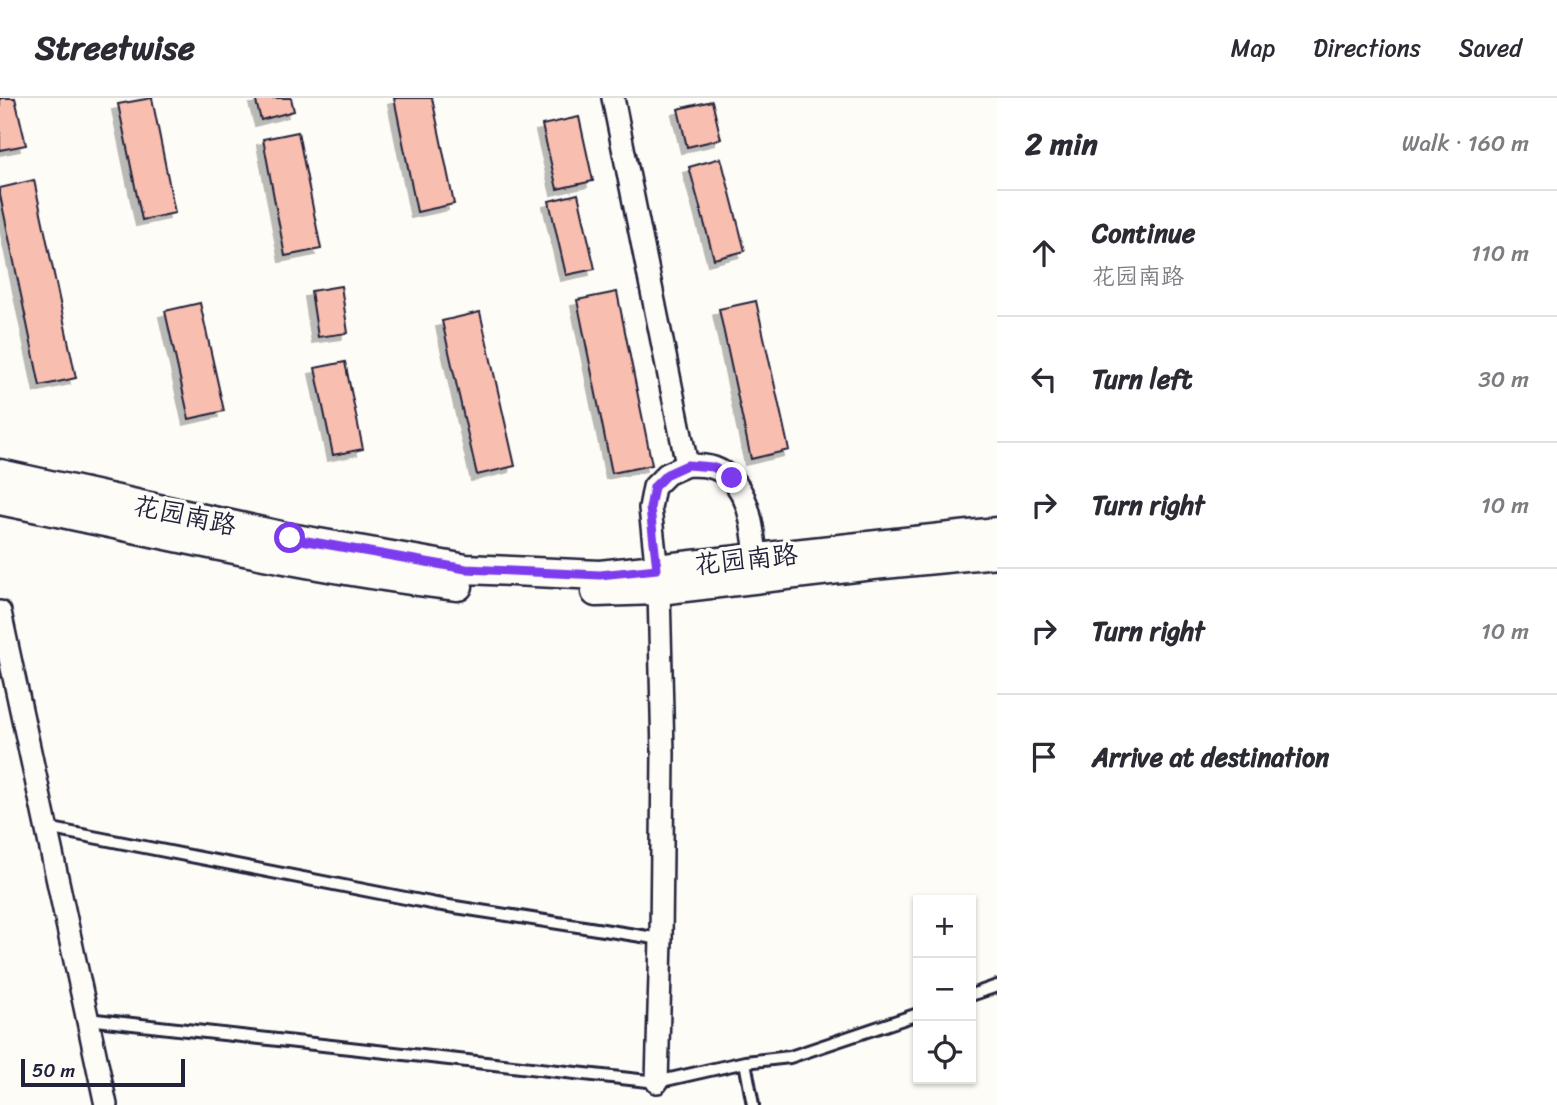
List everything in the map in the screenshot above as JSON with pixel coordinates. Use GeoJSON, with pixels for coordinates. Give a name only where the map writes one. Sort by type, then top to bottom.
{"type":"FeatureCollection","features":[{"type":"Feature","properties":{"kind":"street"},"geometry":{"type":"LineString","coordinates":[[612,98],[687,465]]}},
{"type":"Feature","properties":{"kind":"street"},"geometry":{"type":"LineString","coordinates":[[657,1082],[663,754],[658,580],[650,508],[654,487],[667,474],[687,465],[713,467],[732,478],[743,495],[750,517],[758,568]]}},
{"type":"Feature","properties":{"kind":"street","name":"花园南路"},"geometry":{"type":"LineString","coordinates":[[0,474],[290,538],[466,569],[658,580]]}},
{"type":"Feature","properties":{"kind":"street","name":"花园南路"},"geometry":{"type":"LineString","coordinates":[[0,500],[392,578],[535,591],[603,592],[658,580],[758,568],[997,532]]}},
{"type":"Feature","properties":{"kind":"street","name":"花园南路"},"geometry":{"type":"LineString","coordinates":[[758,568],[997,553]]}},
{"type":"Feature","properties":{"kind":"street"},"geometry":{"type":"LineString","coordinates":[[0,612],[106,1105]]}},
{"type":"Feature","properties":{"kind":"lane"},"geometry":{"type":"LineString","coordinates":[[47,828],[436,904],[661,939]]}},
{"type":"Feature","properties":{"kind":"lane"},"geometry":{"type":"LineString","coordinates":[[976,994],[997,986]]}},
{"type":"Feature","properties":{"kind":"lane"},"geometry":{"type":"LineString","coordinates":[[88,1019],[657,1082],[745,1062],[790,1058],[913,1016]]}},
{"type":"Feature","properties":{"kind":"lane"},"geometry":{"type":"LineString","coordinates":[[745,1062],[753,1105]]}},
{"type":"Feature","properties":{"kind":"building"},"geometry":{"type":"Polygon","coordinates":[[[0,98],[15,98],[26,145],[0,150],[0,98]]]}},
{"type":"Feature","properties":{"kind":"building"},"geometry":{"type":"Polygon","coordinates":[[[152,98],[175,213],[142,220],[118,104],[152,98]]]}},
{"type":"Feature","properties":{"kind":"building"},"geometry":{"type":"Polygon","coordinates":[[[255,98],[291,98],[294,111],[261,120],[255,98]]]}},
{"type":"Feature","properties":{"kind":"building"},"geometry":{"type":"Polygon","coordinates":[[[394,98],[432,98],[454,204],[417,212],[394,98]]]}},
{"type":"Feature","properties":{"kind":"building"},"geometry":{"type":"Polygon","coordinates":[[[712,101],[721,139],[687,147],[678,109],[712,101]]]}},
{"type":"Feature","properties":{"kind":"building"},"geometry":{"type":"Polygon","coordinates":[[[579,117],[593,181],[557,189],[542,125],[579,117]]]}},
{"type":"Feature","properties":{"kind":"building"},"geometry":{"type":"Polygon","coordinates":[[[298,132],[321,249],[285,256],[263,139],[298,132]]]}},
{"type":"Feature","properties":{"kind":"building"},"geometry":{"type":"Polygon","coordinates":[[[721,158],[745,251],[714,259],[689,167],[721,158]]]}},
{"type":"Feature","properties":{"kind":"building"},"geometry":{"type":"Polygon","coordinates":[[[34,180],[76,378],[40,386],[0,195],[0,188],[34,180]]]}},
{"type":"Feature","properties":{"kind":"building"},"geometry":{"type":"Polygon","coordinates":[[[578,194],[595,269],[566,275],[549,201],[578,194]]]}},
{"type":"Feature","properties":{"kind":"building"},"geometry":{"type":"Polygon","coordinates":[[[341,286],[348,333],[318,337],[311,291],[341,286]]]}},
{"type":"Feature","properties":{"kind":"building"},"geometry":{"type":"Polygon","coordinates":[[[617,292],[652,465],[612,473],[577,300],[617,292]]]}},
{"type":"Feature","properties":{"kind":"building"},"geometry":{"type":"Polygon","coordinates":[[[756,301],[789,450],[751,459],[719,309],[756,301]]]}},
{"type":"Feature","properties":{"kind":"building"},"geometry":{"type":"Polygon","coordinates":[[[200,303],[224,411],[189,419],[165,311],[200,303]]]}},
{"type":"Feature","properties":{"kind":"building"},"geometry":{"type":"Polygon","coordinates":[[[480,312],[515,466],[477,475],[442,321],[480,312]]]}},
{"type":"Feature","properties":{"kind":"building"},"geometry":{"type":"Polygon","coordinates":[[[345,362],[363,449],[333,455],[315,368],[345,362]]]}},
{"type":"Feature","properties":{"kind":"route"},"geometry":{"type":"LineString","coordinates":[[290,538],[466,569],[600,575],[657,569],[650,508],[654,487],[667,474],[687,465],[713,467],[732,478]]}}]}
